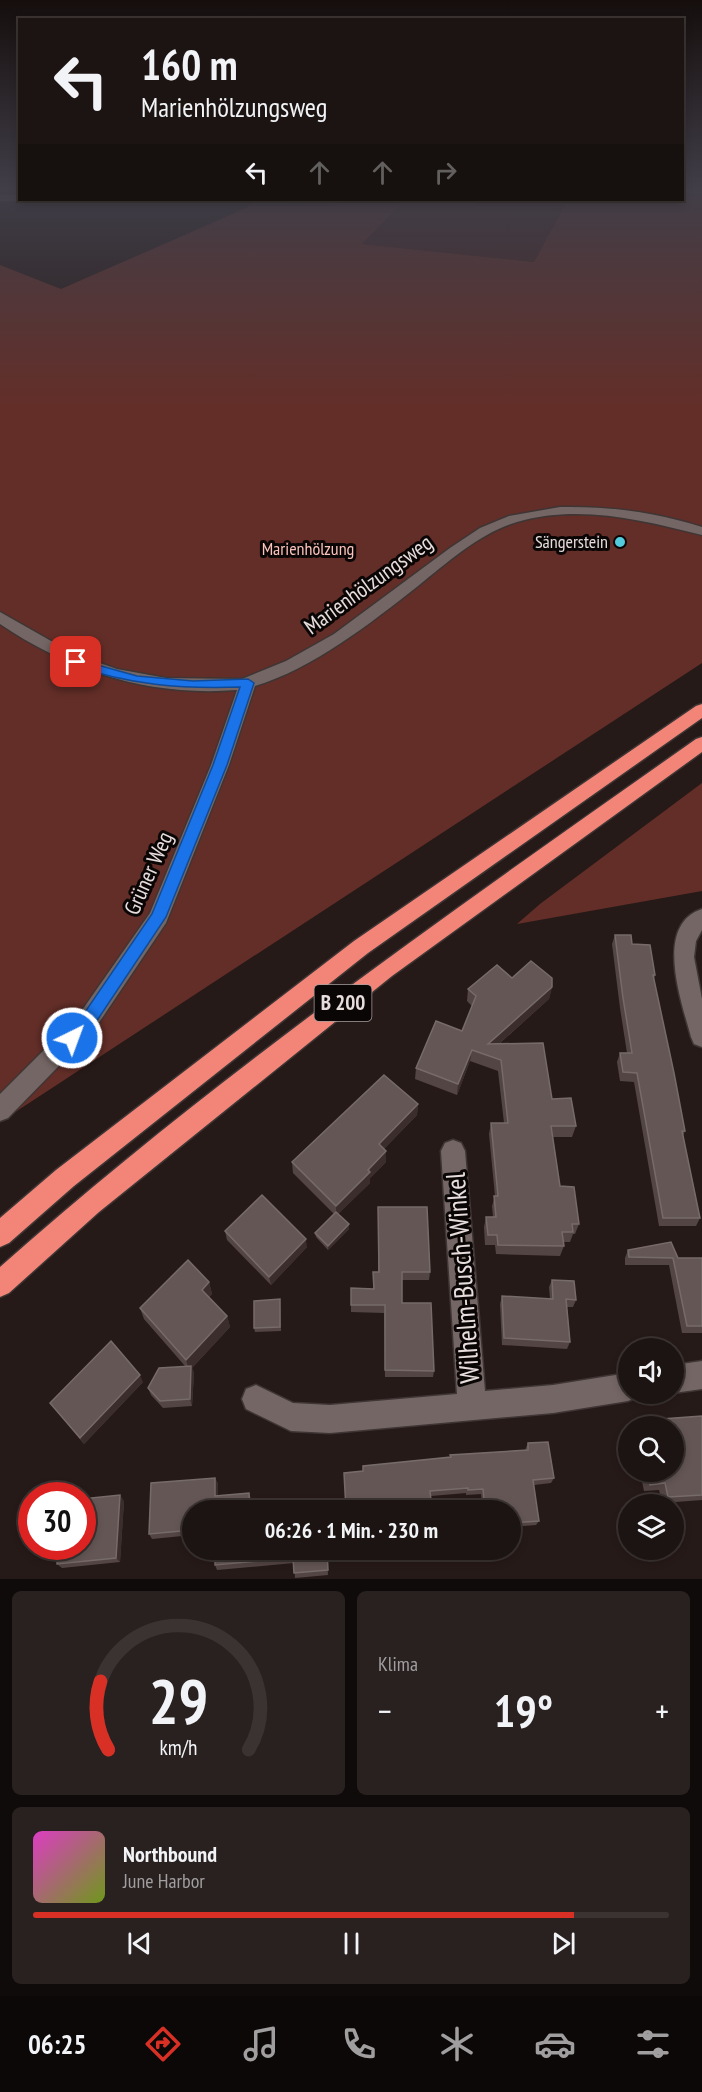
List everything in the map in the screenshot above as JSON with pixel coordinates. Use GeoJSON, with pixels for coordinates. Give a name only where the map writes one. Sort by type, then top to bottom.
{"type":"FeatureCollection","features":[{"type":"Feature","properties":{"kind":"highway","name":"B 200"},"geometry":{"type":"LineString","coordinates":[[0,1234],[65,1178],[360,947],[702,710]]}},
{"type":"Feature","properties":{"kind":"highway","name":"B 200"},"geometry":{"type":"LineString","coordinates":[[0,1284],[90,1203],[385,970],[702,743]]}},
{"type":"Feature","properties":{"kind":"street","name":"Marienhölzungsweg"},"geometry":{"type":"LineString","coordinates":[[0,617],[47,648],[106,673],[173,684],[248,683],[294,664],[331,644],[470,540],[512,519],[542,513],[581,511],[647,516],[702,531]]}},
{"type":"Feature","properties":{"kind":"street","name":"Grüner Weg"},"geometry":{"type":"LineString","coordinates":[[0,1110],[86,1023],[159,917],[220,765],[248,683]]}},
{"type":"Feature","properties":{"kind":"street"},"geometry":{"type":"LineString","coordinates":[[697,921],[684,940],[683,959],[702,1037]]}},
{"type":"Feature","properties":{"kind":"street","name":"Wilhelm-Busch-Winkel"},"geometry":{"type":"LineString","coordinates":[[453,1151],[472,1405]]}},
{"type":"Feature","properties":{"kind":"street"},"geometry":{"type":"LineString","coordinates":[[684,1378],[702,1375]]}},
{"type":"Feature","properties":{"kind":"street","name":"Wilhelm-Busch-Winkel"},"geometry":{"type":"LineString","coordinates":[[256,1399],[291,1417],[330,1419],[553,1399],[618,1389]]}},
{"type":"Feature","properties":{"kind":"green space","name":"Marienhölzung"},"geometry":{"type":"Polygon","coordinates":[[[121,263],[702,263],[702,663],[0,1122],[0,265],[61,289],[121,263]]]}},
{"type":"Feature","properties":{"kind":"green space"},"geometry":{"type":"Polygon","coordinates":[[[702,783],[702,891],[517,924],[540,904],[702,783]]]}},
{"type":"Feature","properties":{"kind":"building"},"geometry":{"type":"Polygon","coordinates":[[[615,935],[631,935],[632,944],[650,945],[655,975],[653,975],[674,1073],[685,1131],[682,1131],[700,1218],[663,1218],[637,1073],[623,1072],[620,1053],[632,1053],[615,935]]]}},
{"type":"Feature","properties":{"kind":"building"},"geometry":{"type":"Polygon","coordinates":[[[531,961],[552,978],[552,987],[488,1044],[543,1043],[552,1099],[571,1098],[576,1126],[551,1126],[560,1186],[574,1187],[579,1224],[572,1224],[573,1232],[562,1232],[564,1246],[498,1245],[497,1235],[488,1235],[486,1217],[496,1217],[494,1196],[498,1196],[491,1123],[508,1123],[501,1060],[472,1050],[458,1084],[416,1068],[436,1021],[462,1031],[476,996],[468,989],[497,965],[512,978],[531,961]]]}},
{"type":"Feature","properties":{"kind":"building"},"geometry":{"type":"Polygon","coordinates":[[[384,1075],[418,1104],[379,1144],[386,1151],[368,1170],[370,1172],[336,1206],[292,1162],[384,1075]]]}},
{"type":"Feature","properties":{"kind":"building"},"geometry":{"type":"Polygon","coordinates":[[[262,1195],[306,1239],[269,1277],[225,1231],[262,1195]]]}},
{"type":"Feature","properties":{"kind":"building"},"geometry":{"type":"Polygon","coordinates":[[[378,1207],[427,1207],[430,1272],[402,1272],[402,1303],[431,1303],[434,1371],[385,1370],[385,1305],[351,1305],[351,1288],[374,1289],[373,1272],[379,1272],[378,1207]]]}},
{"type":"Feature","properties":{"kind":"building"},"geometry":{"type":"Polygon","coordinates":[[[336,1212],[349,1224],[328,1246],[315,1233],[336,1212]]]}},
{"type":"Feature","properties":{"kind":"building"},"geometry":{"type":"Polygon","coordinates":[[[671,1242],[678,1258],[702,1258],[702,1326],[687,1326],[673,1258],[629,1257],[628,1250],[671,1242]]]}},
{"type":"Feature","properties":{"kind":"building"},"geometry":{"type":"Polygon","coordinates":[[[188,1260],[209,1282],[202,1290],[227,1316],[186,1360],[140,1308],[188,1260]]]}},
{"type":"Feature","properties":{"kind":"building"},"geometry":{"type":"Polygon","coordinates":[[[552,1280],[574,1281],[576,1300],[566,1299],[570,1342],[504,1338],[502,1296],[553,1299],[552,1280]]]}},
{"type":"Feature","properties":{"kind":"building"},"geometry":{"type":"Polygon","coordinates":[[[280,1299],[280,1327],[254,1328],[254,1301],[280,1299]]]}},
{"type":"Feature","properties":{"kind":"building"},"geometry":{"type":"Polygon","coordinates":[[[111,1341],[140,1375],[80,1438],[50,1403],[111,1341]]]}},
{"type":"Feature","properties":{"kind":"building"},"geometry":{"type":"Polygon","coordinates":[[[191,1366],[190,1399],[160,1401],[148,1388],[159,1368],[191,1366]]]}},
{"type":"Feature","properties":{"kind":"building"},"geometry":{"type":"Polygon","coordinates":[[[702,1416],[702,1495],[667,1494],[665,1483],[650,1485],[649,1482],[684,1482],[684,1417],[702,1416]]]}},
{"type":"Feature","properties":{"kind":"building"},"geometry":{"type":"Polygon","coordinates":[[[548,1442],[554,1478],[533,1480],[539,1521],[521,1522],[521,1500],[484,1500],[483,1489],[430,1491],[431,1500],[345,1500],[344,1473],[363,1471],[363,1466],[451,1457],[450,1455],[528,1450],[528,1443],[548,1442]]]}},
{"type":"Feature","properties":{"kind":"building"},"geometry":{"type":"Polygon","coordinates":[[[215,1478],[215,1496],[249,1493],[249,1500],[182,1500],[182,1531],[149,1534],[151,1483],[215,1478]]]}},
{"type":"Feature","properties":{"kind":"building"},"geometry":{"type":"Polygon","coordinates":[[[120,1495],[116,1558],[57,1564],[57,1560],[96,1560],[96,1498],[120,1495]]]}},
{"type":"Feature","properties":{"kind":"building"},"geometry":{"type":"Polygon","coordinates":[[[215,1560],[271,1560],[215,1565],[215,1560]]]}},
{"type":"Feature","properties":{"kind":"building"},"geometry":{"type":"Polygon","coordinates":[[[293,1560],[328,1560],[328,1570],[294,1573],[293,1560]]]}},
{"type":"Feature","properties":{"kind":"place","name":"Sängerstein"},"geometry":{"type":"Point","coordinates":[620,542]}},
{"type":"Feature","properties":{"kind":"route"},"geometry":{"type":"LineString","coordinates":[[72,1038],[86,1023],[159,917],[220,765],[248,683],[193,685],[137,680],[106,673],[76,662]]}}]}
